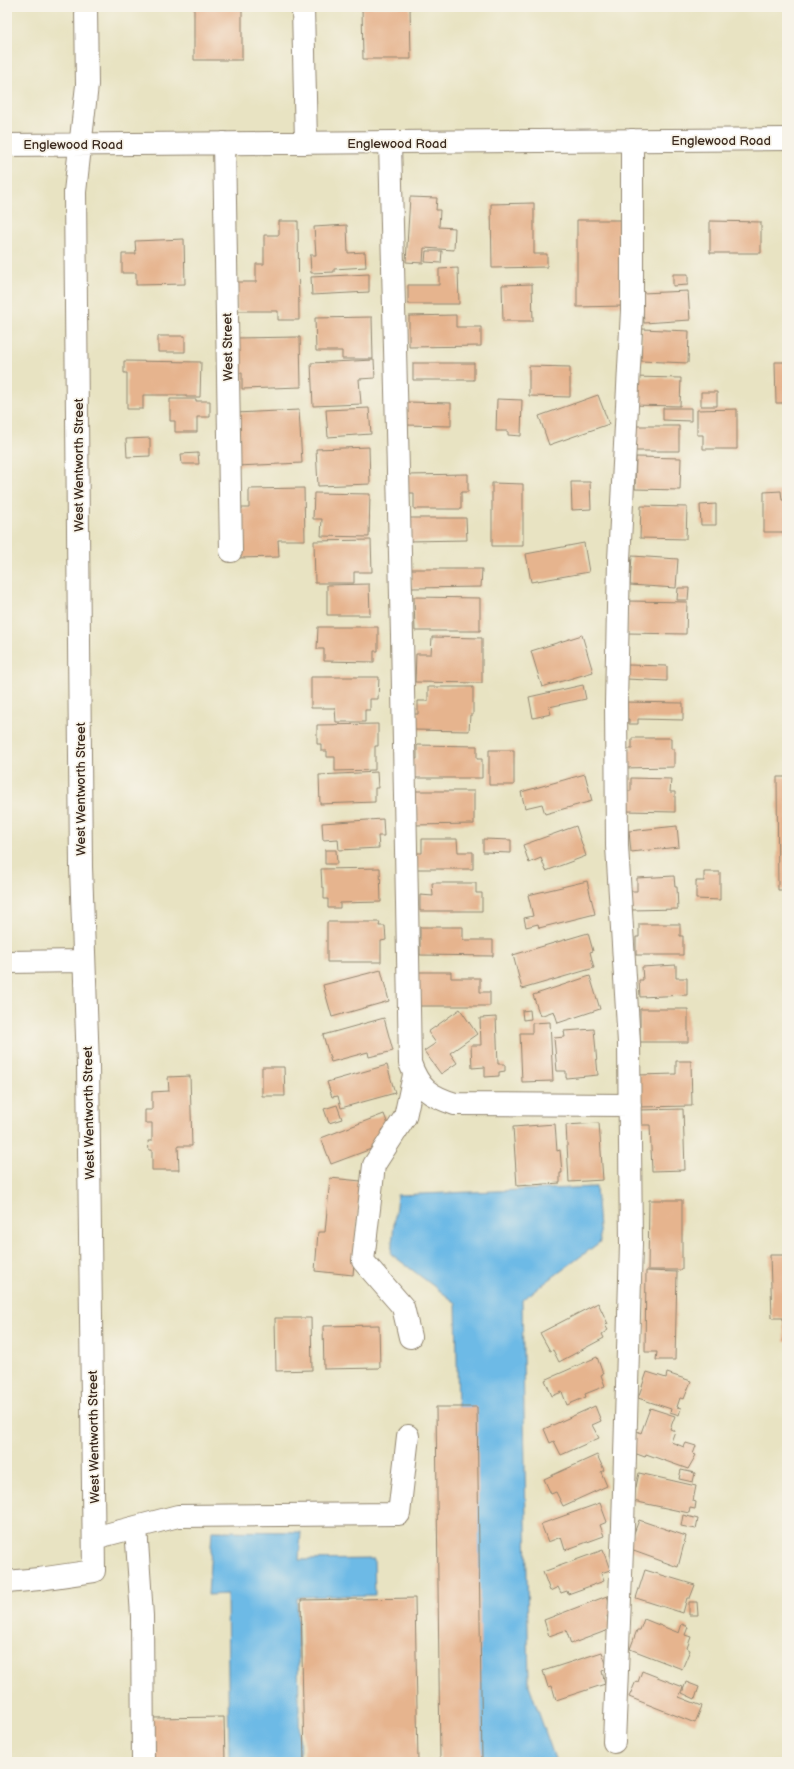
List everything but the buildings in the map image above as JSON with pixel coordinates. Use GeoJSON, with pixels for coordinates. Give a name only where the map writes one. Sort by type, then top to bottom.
{"type":"FeatureCollection","features":[{"type":"Feature","properties":{"kind":"street","name":"West Wentworth Street"},"geometry":{"type":"LineString","coordinates":[[7,1582],[39,1580],[94,1571],[88,1073],[81,867],[75,192],[87,85],[86,7]]}},
{"type":"Feature","properties":{"kind":"street"},"geometry":{"type":"LineString","coordinates":[[303,7],[306,143]]}},
{"type":"Feature","properties":{"kind":"street","name":"Englewood Road"},"geometry":{"type":"LineString","coordinates":[[7,145],[787,139]]}},
{"type":"Feature","properties":{"kind":"street"},"geometry":{"type":"LineString","coordinates":[[614,1742],[623,1526],[631,1251],[630,1106],[617,846],[616,704],[619,560],[632,310],[632,140]]}},
{"type":"Feature","properties":{"kind":"street","name":"West Street"},"geometry":{"type":"LineString","coordinates":[[224,143],[231,551]]}},
{"type":"Feature","properties":{"kind":"street"},"geometry":{"type":"LineString","coordinates":[[390,143],[402,636],[410,1063],[414,1074],[424,1089],[436,1098],[455,1104],[630,1106]]}},
{"type":"Feature","properties":{"kind":"street"},"geometry":{"type":"LineString","coordinates":[[7,962],[84,961]]}},
{"type":"Feature","properties":{"kind":"street"},"geometry":{"type":"LineString","coordinates":[[410,1337],[404,1307],[363,1261],[374,1165],[405,1117],[414,1074]]}},
{"type":"Feature","properties":{"kind":"street"},"geometry":{"type":"LineString","coordinates":[[94,1538],[178,1516],[399,1514],[408,1436]]}},
{"type":"Feature","properties":{"kind":"street"},"geometry":{"type":"LineString","coordinates":[[136,1527],[142,1616],[143,1762]]}},
{"type":"Feature","properties":{"kind":"water"},"geometry":{"type":"Polygon","coordinates":[[[596,1187],[600,1242],[522,1300],[529,1685],[556,1762],[464,1762],[456,1303],[391,1254],[397,1195],[596,1187]]]}},
{"type":"Feature","properties":{"kind":"water"},"geometry":{"type":"Polygon","coordinates":[[[212,1531],[301,1532],[299,1560],[374,1559],[375,1595],[297,1597],[300,1762],[229,1762],[227,1594],[208,1595],[212,1531]]]}}]}
